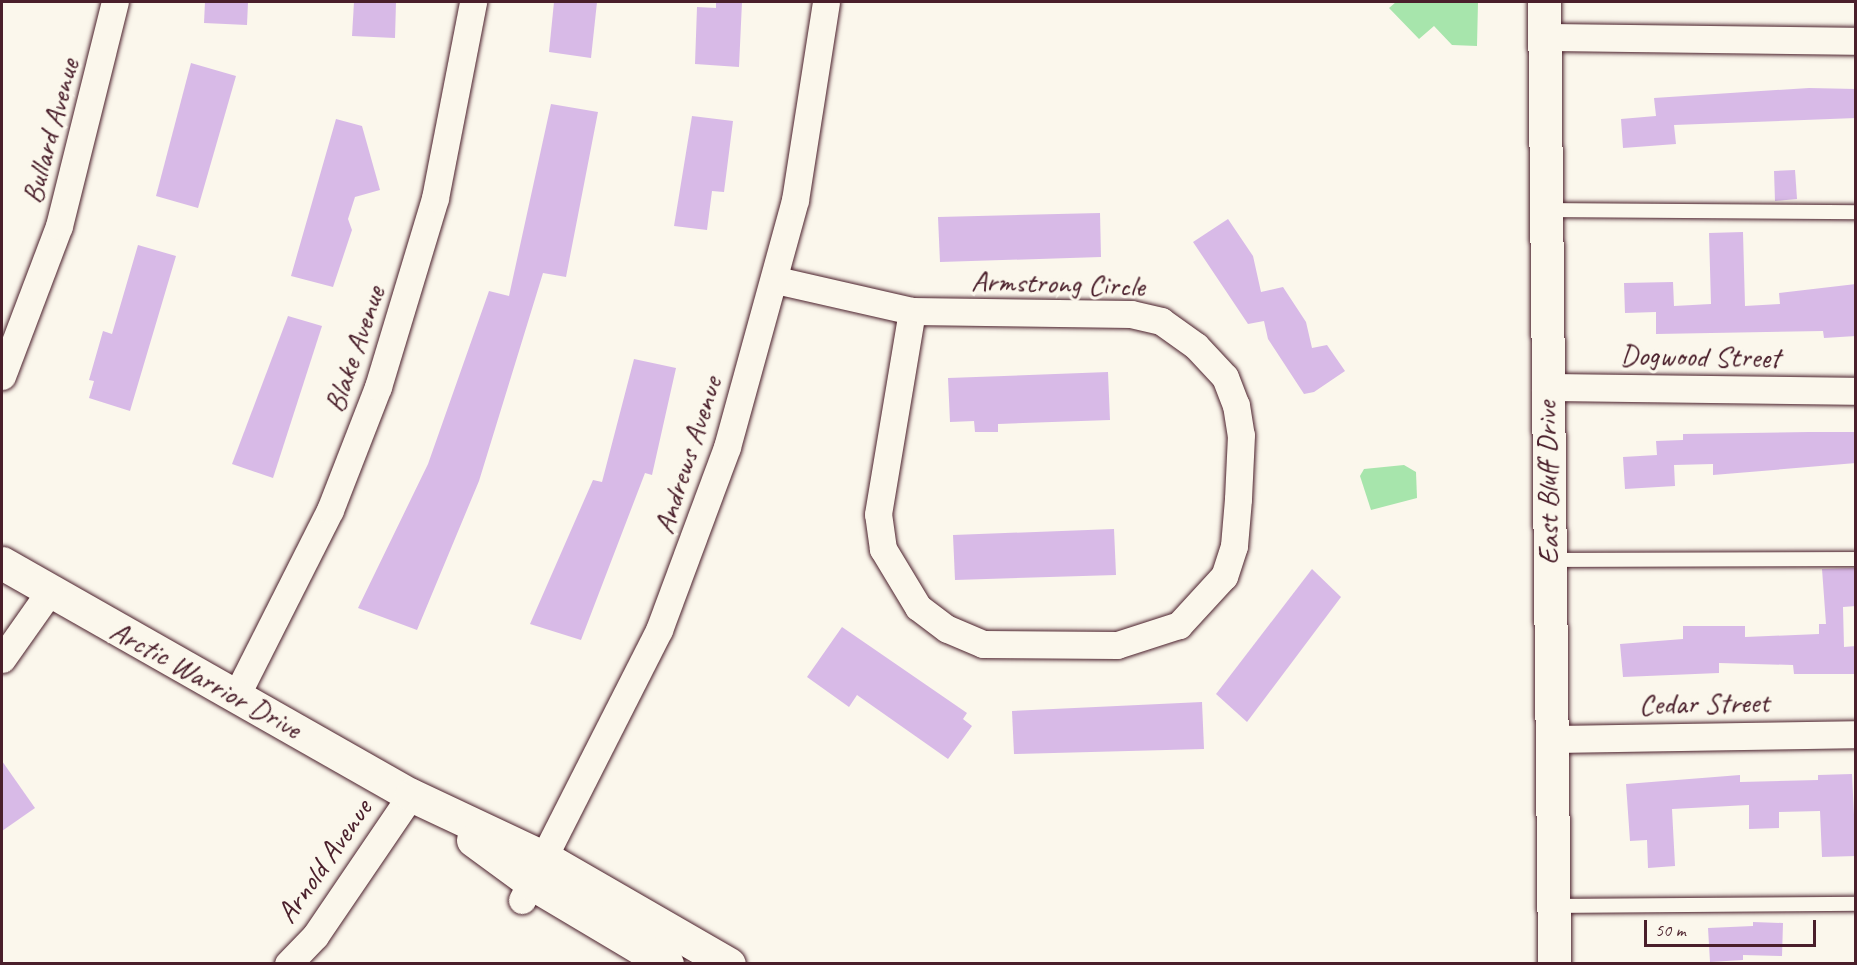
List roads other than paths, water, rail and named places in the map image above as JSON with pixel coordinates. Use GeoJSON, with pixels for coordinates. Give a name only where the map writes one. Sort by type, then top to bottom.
{"type":"FeatureCollection","features":[{"type":"Feature","properties":{"kind":"main road","name":"East Bluff Drive"},"geometry":{"type":"LineString","coordinates":[[1544,2],[1545,387],[1555,906],[1554,963]]}},
{"type":"Feature","properties":{"kind":"main road","name":"Arctic Warrior Drive"},"geometry":{"type":"LineString","coordinates":[[2,563],[411,795],[534,881],[667,963]]}},
{"type":"Feature","properties":{"kind":"main road","name":"Arctic Warrior Drive"},"geometry":{"type":"LineString","coordinates":[[534,881],[729,963]]}},
{"type":"Feature","properties":{"kind":"street","name":"Bullard Avenue"},"geometry":{"type":"LineString","coordinates":[[2,376],[59,226],[115,2]]}},
{"type":"Feature","properties":{"kind":"street","name":"Blake Avenue"},"geometry":{"type":"LineString","coordinates":[[236,696],[330,510],[378,387],[435,198],[473,2]]}},
{"type":"Feature","properties":{"kind":"street","name":"Andrews Avenue"},"geometry":{"type":"LineString","coordinates":[[534,881],[627,700],[691,549],[776,280],[826,2]]}},
{"type":"Feature","properties":{"kind":"street"},"geometry":{"type":"LineString","coordinates":[[1544,38],[1856,41]]}},
{"type":"Feature","properties":{"kind":"street","name":"Armstrong Circle"},"geometry":{"type":"LineString","coordinates":[[776,280],[912,311],[1131,314],[1161,321],[1196,346],[1225,377],[1241,435],[1234,546],[1224,576],[1179,625],[1117,645],[983,644],[948,629],[918,607],[883,549],[878,514],[912,311]]}},
{"type":"Feature","properties":{"kind":"street","name":"Dogwood Street"},"geometry":{"type":"LineString","coordinates":[[1545,387],[1856,391]]}},
{"type":"Feature","properties":{"kind":"street"},"geometry":{"type":"LineString","coordinates":[[2,659],[50,591]]}},
{"type":"Feature","properties":{"kind":"street","name":"Cedar Street"},"geometry":{"type":"LineString","coordinates":[[1552,739],[1856,734]]}},
{"type":"Feature","properties":{"kind":"street","name":"Arnold Avenue"},"geometry":{"type":"LineString","coordinates":[[288,963],[315,936],[411,795]]}},
{"type":"Feature","properties":{"kind":"lane"},"geometry":{"type":"LineString","coordinates":[[1545,210],[1856,212]]}},
{"type":"Feature","properties":{"kind":"lane"},"geometry":{"type":"LineString","coordinates":[[1548,560],[1856,559]]}},
{"type":"Feature","properties":{"kind":"lane"},"geometry":{"type":"LineString","coordinates":[[1555,906],[1856,904]]}}]}
